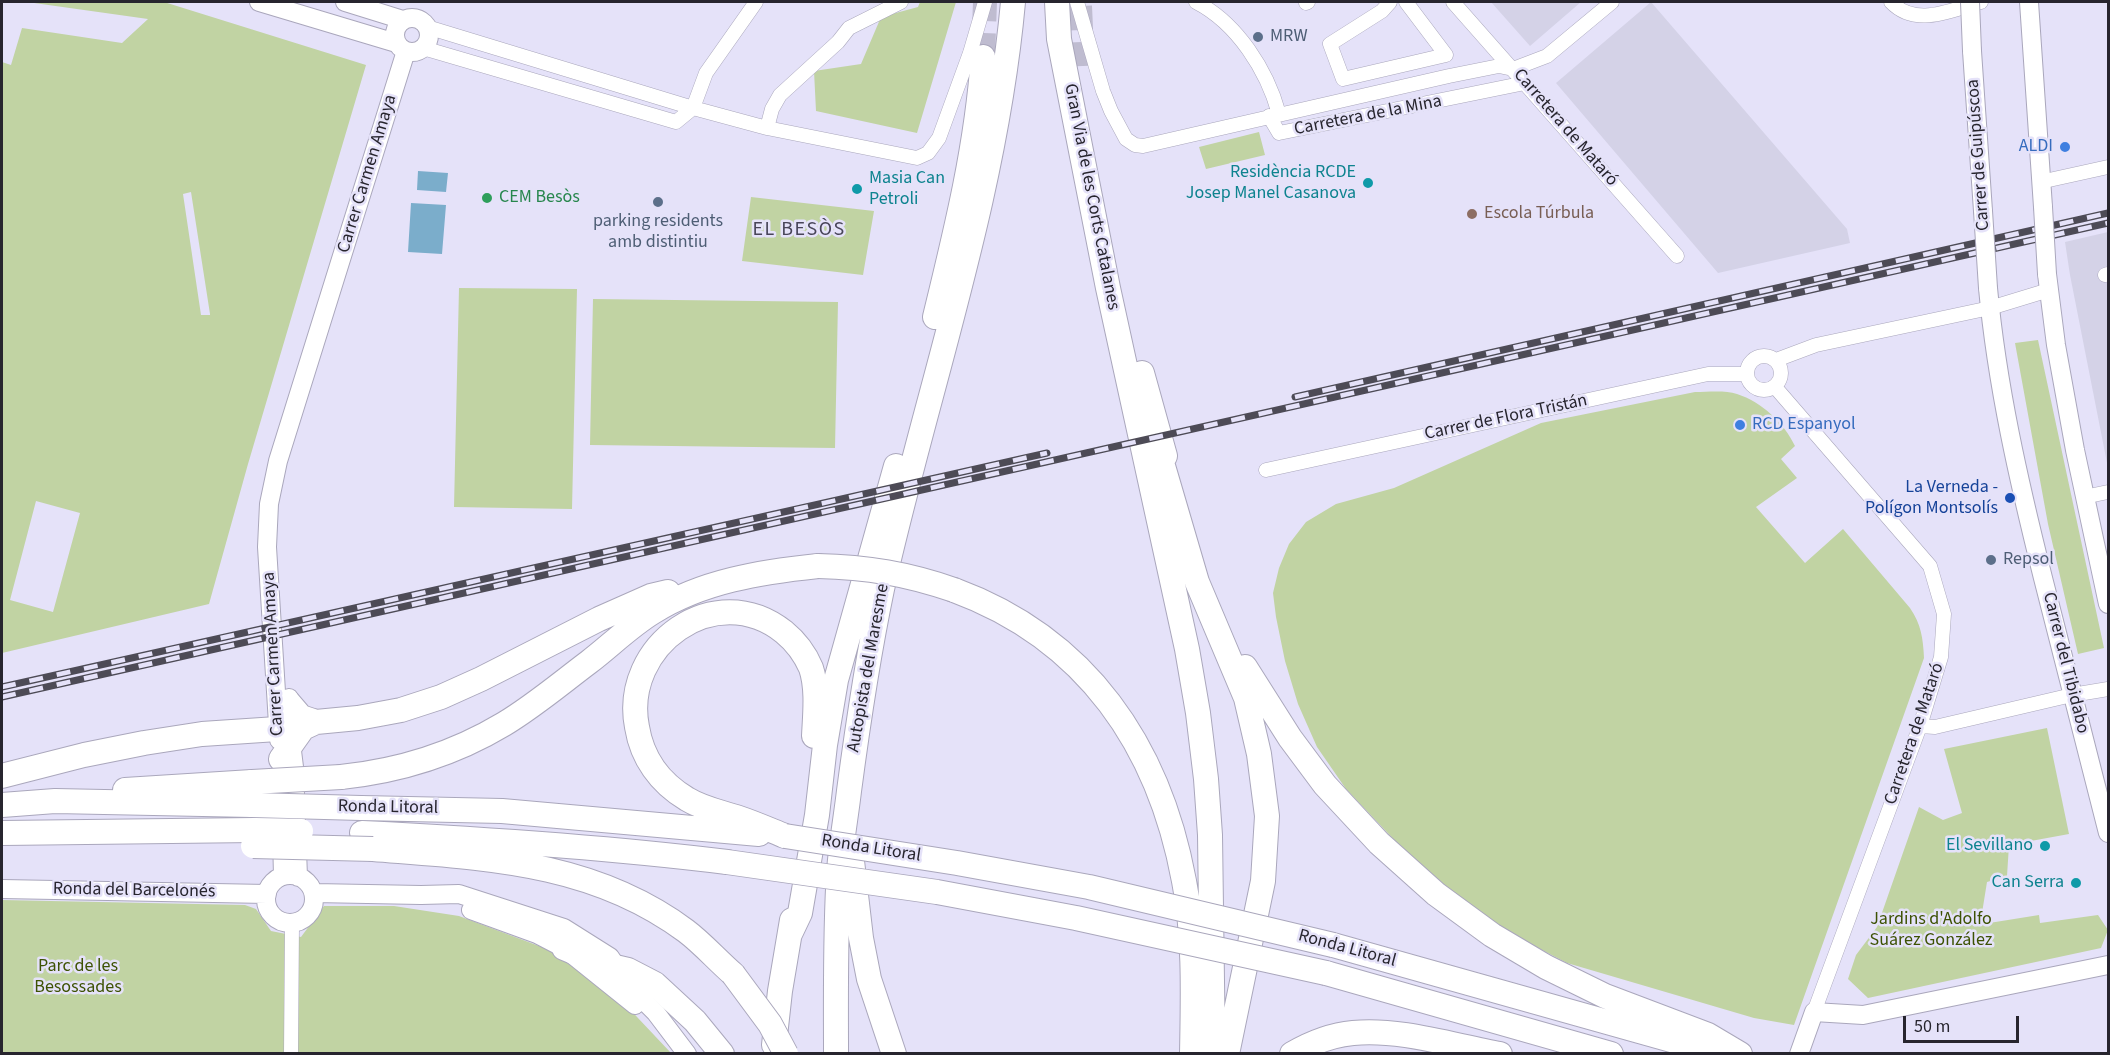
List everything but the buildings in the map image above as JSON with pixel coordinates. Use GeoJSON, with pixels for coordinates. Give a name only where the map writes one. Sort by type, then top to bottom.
{"type":"FeatureCollection","features":[{"type":"Feature","properties":{"kind":"highway","name":"Autopista del Maresme"},"geometry":{"type":"LineString","coordinates":[[836,1053],[836,929],[840,869],[858,717],[883,586],[991,159],[1013,2]]}},
{"type":"Feature","properties":{"kind":"highway","name":"Gran Via de les Corts Catalanes"},"geometry":{"type":"LineString","coordinates":[[1057,2],[1059,39],[1108,288],[1187,649],[1206,779],[1210,846],[1213,1053]]}},
{"type":"Feature","properties":{"kind":"highway"},"geometry":{"type":"LineString","coordinates":[[790,934],[800,913],[836,680],[914,404],[969,172],[980,101],[983,57]]}},
{"type":"Feature","properties":{"kind":"highway"},"geometry":{"type":"LineString","coordinates":[[1083,72],[1098,177],[1142,394],[1197,582],[1246,698],[1260,754],[1267,816],[1263,881],[1227,1053]]}},
{"type":"Feature","properties":{"kind":"highway"},"geometry":{"type":"LineString","coordinates":[[1108,288],[1124,314]]}},
{"type":"Feature","properties":{"kind":"highway"},"geometry":{"type":"LineString","coordinates":[[935,381],[938,303]]}},
{"type":"Feature","properties":{"kind":"highway"},"geometry":{"type":"LineString","coordinates":[[1131,343],[1139,362],[1166,457],[1204,574],[1228,632],[1242,662],[1290,738],[1325,785],[1379,843],[1463,915],[1546,967],[1605,996],[1708,1035],[1740,1053]]}},
{"type":"Feature","properties":{"kind":"highway"},"geometry":{"type":"LineString","coordinates":[[2,776],[84,755],[202,734],[283,744],[303,728],[316,722],[358,718],[401,710],[441,697],[599,619],[651,596],[672,591],[700,589],[768,572],[818,566],[878,569],[918,578],[974,597],[1010,615],[1074,663],[1102,693],[1141,750],[1162,797],[1176,841],[1185,884],[1193,1002],[1192,1053]]}},
{"type":"Feature","properties":{"kind":"highway"},"geometry":{"type":"LineString","coordinates":[[883,586],[887,629],[866,743],[852,864],[868,979],[894,1053]]}},
{"type":"Feature","properties":{"kind":"highway"},"geometry":{"type":"LineString","coordinates":[[252,794],[341,777],[374,774],[453,750],[504,724],[550,692],[653,611],[700,589]]}},
{"type":"Feature","properties":{"kind":"highway"},"geometry":{"type":"LineString","coordinates":[[734,825],[711,810],[687,799],[657,774],[649,763],[639,738],[634,711],[639,681],[646,663],[661,643],[696,618],[729,612],[762,618],[790,637],[805,656],[814,685],[815,720],[808,810],[780,991],[774,1053]]}},
{"type":"Feature","properties":{"kind":"highway"},"geometry":{"type":"LineString","coordinates":[[289,703],[301,717],[316,722]]}},
{"type":"Feature","properties":{"kind":"highway","name":"Ronda Litoral"},"geometry":{"type":"LineString","coordinates":[[2,805],[252,794],[361,808],[502,811],[734,825],[785,836],[957,863],[1089,887],[1333,945],[1719,1053]]}},
{"type":"Feature","properties":{"kind":"highway","name":"Ronda Litoral"},"geometry":{"type":"LineString","coordinates":[[2,833],[43,831],[367,841],[507,841],[727,862],[937,892],[1076,918],[1326,974],[1611,1053]]}},
{"type":"Feature","properties":{"kind":"highway"},"geometry":{"type":"LineString","coordinates":[[367,841],[522,863],[576,876],[649,906],[687,932],[733,974],[770,1024],[786,1053]]}},
{"type":"Feature","properties":{"kind":"highway"},"geometry":{"type":"LineString","coordinates":[[564,948],[602,964],[628,970],[654,984],[658,1001],[695,1021],[722,1053]]}},
{"type":"Feature","properties":{"kind":"highway"},"geometry":{"type":"LineString","coordinates":[[1292,1053],[1328,1038],[1354,1033],[1386,1033],[1500,1053]]}},
{"type":"Feature","properties":{"kind":"street"},"geometry":{"type":"LineString","coordinates":[[259,2],[408,48],[676,122],[693,108],[706,73],[756,2]]}},
{"type":"Feature","properties":{"kind":"street"},"geometry":{"type":"LineString","coordinates":[[767,128],[772,109],[780,95],[838,42],[849,28],[901,2]]}},
{"type":"Feature","properties":{"kind":"street"},"geometry":{"type":"LineString","coordinates":[[354,3],[404,20],[415,18],[427,27],[693,108],[767,128],[917,158],[928,153],[939,138],[970,53],[985,2]]}},
{"type":"Feature","properties":{"kind":"street","name":"Carretera de la Mina"},"geometry":{"type":"LineString","coordinates":[[1077,2],[1111,111],[1126,139],[1135,145],[1143,146],[1274,115],[1279,134],[1525,83]]}},
{"type":"Feature","properties":{"kind":"street"},"geometry":{"type":"LineString","coordinates":[[1196,2],[1211,9],[1234,30],[1262,70],[1274,97],[1274,115],[1481,69],[1499,66],[1513,69],[1548,56],[1612,2]]}},
{"type":"Feature","properties":{"kind":"street"},"geometry":{"type":"LineString","coordinates":[[1390,2],[1382,11],[1330,44],[1343,79],[1446,55],[1406,2]]}},
{"type":"Feature","properties":{"kind":"street","name":"Carretera de Mataró"},"geometry":{"type":"LineString","coordinates":[[1453,2],[1677,256]]}},
{"type":"Feature","properties":{"kind":"street"},"geometry":{"type":"LineString","coordinates":[[1891,2],[1900,10],[1918,16],[1981,2]]}},
{"type":"Feature","properties":{"kind":"street","name":"Carrer de Guipúscoa"},"geometry":{"type":"LineString","coordinates":[[1970,2],[1988,288],[2000,386]]}},
{"type":"Feature","properties":{"kind":"street"},"geometry":{"type":"LineString","coordinates":[[2029,2],[2040,182],[2048,282],[2056,345],[2084,497],[2109,604]]}},
{"type":"Feature","properties":{"kind":"street"},"geometry":{"type":"LineString","coordinates":[[354,3],[368,34]]}},
{"type":"Feature","properties":{"kind":"street"},"geometry":{"type":"LineString","coordinates":[[404,20],[396,27],[394,38],[408,48]]}},
{"type":"Feature","properties":{"kind":"street"},"geometry":{"type":"LineString","coordinates":[[408,48],[428,40],[427,27]]}},
{"type":"Feature","properties":{"kind":"street","name":"Carrer Carmen Amaya"},"geometry":{"type":"LineString","coordinates":[[291,876],[294,766],[283,744],[267,536],[269,504],[273,480],[287,433],[408,48]]}},
{"type":"Feature","properties":{"kind":"street"},"geometry":{"type":"LineString","coordinates":[[1481,69],[1498,89]]}},
{"type":"Feature","properties":{"kind":"street"},"geometry":{"type":"LineString","coordinates":[[2040,182],[2109,167]]}},
{"type":"Feature","properties":{"kind":"street"},"geometry":{"type":"LineString","coordinates":[[1776,360],[1816,345],[1990,308],[2048,282]]}},
{"type":"Feature","properties":{"kind":"street"},"geometry":{"type":"LineString","coordinates":[[1766,356],[1776,360],[1782,372],[1775,387],[1766,390],[1756,389],[1750,384],[1747,374],[1749,365],[1756,358],[1766,356]]}},
{"type":"Feature","properties":{"kind":"street","name":"Carrer de Flora Tristán"},"geometry":{"type":"LineString","coordinates":[[1266,470],[1708,374],[1747,374]]}},
{"type":"Feature","properties":{"kind":"street","name":"Carrer del Tibidabo"},"geometry":{"type":"LineString","coordinates":[[2000,386],[2023,496],[2109,833]]}},
{"type":"Feature","properties":{"kind":"street","name":"Carretera de Mataró"},"geometry":{"type":"LineString","coordinates":[[1775,387],[1930,566],[1944,614],[1941,657],[1920,726],[1799,1053]]}},
{"type":"Feature","properties":{"kind":"street","name":"Carrer Carmen Amaya"},"geometry":{"type":"LineString","coordinates":[[283,744],[289,703],[279,545],[287,433]]}},
{"type":"Feature","properties":{"kind":"street"},"geometry":{"type":"LineString","coordinates":[[2084,497],[2109,492]]}},
{"type":"Feature","properties":{"kind":"street"},"geometry":{"type":"LineString","coordinates":[[1920,726],[1935,727],[2072,695],[2109,689]]}},
{"type":"Feature","properties":{"kind":"street"},"geometry":{"type":"LineString","coordinates":[[291,876],[309,884],[314,893],[312,911],[305,918],[292,923],[278,920],[267,906],[267,894],[272,884],[291,876]]}},
{"type":"Feature","properties":{"kind":"street","name":"Ronda del Barcelonés"},"geometry":{"type":"LineString","coordinates":[[2,889],[267,894]]}},
{"type":"Feature","properties":{"kind":"street"},"geometry":{"type":"LineString","coordinates":[[314,893],[459,894],[564,928],[610,957],[617,968]]}},
{"type":"Feature","properties":{"kind":"street"},"geometry":{"type":"LineString","coordinates":[[421,895],[479,912],[537,934],[564,948],[646,1013],[683,1048]]}},
{"type":"Feature","properties":{"kind":"street"},"geometry":{"type":"LineString","coordinates":[[291,1053],[292,923]]}},
{"type":"Feature","properties":{"kind":"street"},"geometry":{"type":"LineString","coordinates":[[1814,1012],[1863,1015],[2109,965]]}},
{"type":"Feature","properties":{"kind":"street"},"geometry":{"type":"LineString","coordinates":[[658,1001],[683,1048]]}},
{"type":"Feature","properties":{"kind":"shaded area"},"geometry":{"type":"Polygon","coordinates":[[[1491,2],[1581,2],[1530,46],[1491,2]]]}},
{"type":"Feature","properties":{"kind":"shaded area"},"geometry":{"type":"Polygon","coordinates":[[[1651,2],[1847,229],[1850,243],[1718,273],[1556,83],[1651,2]]]}},
{"type":"Feature","properties":{"kind":"shaded area"},"geometry":{"type":"Polygon","coordinates":[[[2108,232],[2108,468],[2065,242],[2108,232]]]}},
{"type":"Feature","properties":{"kind":"green space"},"geometry":{"type":"Polygon","coordinates":[[[27,2],[164,2],[366,65],[209,604],[2,653],[2,62],[11,65],[22,28],[122,43],[148,19],[27,2]],[[191,192],[183,194],[201,315],[210,315],[210,314],[191,192]],[[36,501],[10,600],[53,612],[80,513],[36,501]]]}},
{"type":"Feature","properties":{"kind":"green space"},"geometry":{"type":"Polygon","coordinates":[[[920,2],[956,2],[917,133],[816,111],[814,71],[861,64],[881,17],[918,7],[920,2]]]}},
{"type":"Feature","properties":{"kind":"green space"},"geometry":{"type":"Polygon","coordinates":[[[1259,132],[1265,155],[1206,169],[1199,147],[1259,132]]]}},
{"type":"Feature","properties":{"kind":"green space"},"geometry":{"type":"Polygon","coordinates":[[[751,197],[874,211],[863,275],[742,261],[751,197]]]}},
{"type":"Feature","properties":{"kind":"green space"},"geometry":{"type":"Polygon","coordinates":[[[459,288],[577,289],[572,509],[454,507],[459,288]]]}},
{"type":"Feature","properties":{"kind":"green space"},"geometry":{"type":"Polygon","coordinates":[[[593,299],[838,302],[835,448],[590,445],[593,299]]]}},
{"type":"Feature","properties":{"kind":"green space"},"geometry":{"type":"Polygon","coordinates":[[[2038,340],[2104,648],[2078,654],[2048,524],[2015,343],[2038,340]]]}},
{"type":"Feature","properties":{"kind":"green space"},"geometry":{"type":"Polygon","coordinates":[[[1695,392],[1737,394],[1755,402],[1785,429],[1795,446],[1781,459],[1797,478],[1756,507],[1805,563],[1843,529],[1910,608],[1917,620],[1922,638],[1924,658],[1794,1025],[1754,1018],[1567,963],[1515,936],[1436,884],[1346,789],[1317,747],[1298,704],[1285,661],[1276,617],[1273,593],[1279,568],[1289,544],[1306,522],[1336,504],[1394,488],[1541,423],[1695,392]]]}},
{"type":"Feature","properties":{"kind":"green space","name":"Jardins d'Adolfo Suárez González"},"geometry":{"type":"Polygon","coordinates":[[[2047,728],[2069,834],[2009,845],[2007,876],[1987,882],[1982,913],[1983,924],[2039,915],[2040,923],[2098,915],[2108,930],[2101,948],[1868,998],[1848,979],[1856,955],[1877,927],[1919,807],[1943,820],[1962,813],[1944,749],[2047,728]]]}},
{"type":"Feature","properties":{"kind":"green space","name":"Parc de les Besossades"},"geometry":{"type":"Polygon","coordinates":[[[2,900],[245,905],[256,909],[271,931],[301,937],[324,906],[394,906],[459,916],[547,949],[621,1000],[671,1053],[2,1054],[2,900]]]}},
{"type":"Feature","properties":{"kind":"water"},"geometry":{"type":"Polygon","coordinates":[[[418,171],[448,173],[446,192],[417,190],[418,171]]]}},
{"type":"Feature","properties":{"kind":"water"},"geometry":{"type":"Polygon","coordinates":[[[411,203],[446,205],[442,254],[408,252],[411,203]]]}},
{"type":"Feature","properties":{"kind":"tunnel"},"geometry":{"type":"LineString","coordinates":[[983,57],[985,2]]}},
{"type":"Feature","properties":{"kind":"tunnel"},"geometry":{"type":"LineString","coordinates":[[1080,6],[1083,72]]}},
{"type":"Feature","properties":{"kind":"railway"},"geometry":{"type":"LineString","coordinates":[[1295,397],[2108,213]]}},
{"type":"Feature","properties":{"kind":"railway"},"geometry":{"type":"LineString","coordinates":[[2,697],[2108,223]]}},
{"type":"Feature","properties":{"kind":"railway"},"geometry":{"type":"LineString","coordinates":[[2,687],[1047,453]]}},
{"type":"Feature","properties":{"kind":"place","name":"MRW"},"geometry":{"type":"Point","coordinates":[1258,37]}},
{"type":"Feature","properties":{"kind":"place","name":"ALDI"},"geometry":{"type":"Point","coordinates":[2065,147]}},
{"type":"Feature","properties":{"kind":"place","name":"Residència RCDE Josep Manel Casanova"},"geometry":{"type":"Point","coordinates":[1368,183]}},
{"type":"Feature","properties":{"kind":"place","name":"Masia Can Petroli"},"geometry":{"type":"Point","coordinates":[857,189]}},
{"type":"Feature","properties":{"kind":"place","name":"CEM Besòs"},"geometry":{"type":"Point","coordinates":[487,198]}},
{"type":"Feature","properties":{"kind":"place","name":"parking residents amb distintiu"},"geometry":{"type":"Point","coordinates":[658,202]}},
{"type":"Feature","properties":{"kind":"place","name":"Escola Túrbula"},"geometry":{"type":"Point","coordinates":[1472,214]}},
{"type":"Feature","properties":{"kind":"place","name":"RCD Espanyol"},"geometry":{"type":"Point","coordinates":[1740,425]}},
{"type":"Feature","properties":{"kind":"place","name":"La Verneda - Polígon Montsolís"},"geometry":{"type":"Point","coordinates":[2010,498]}},
{"type":"Feature","properties":{"kind":"place","name":"Repsol"},"geometry":{"type":"Point","coordinates":[1991,560]}},
{"type":"Feature","properties":{"kind":"place","name":"El Sevillano"},"geometry":{"type":"Point","coordinates":[2045,846]}},
{"type":"Feature","properties":{"kind":"place","name":"Can Serra"},"geometry":{"type":"Point","coordinates":[2076,883]}},
{"type":"Feature","properties":{"kind":"district","name":"EL BESÒS"},"geometry":{"type":"Point","coordinates":[799,231]}}]}
